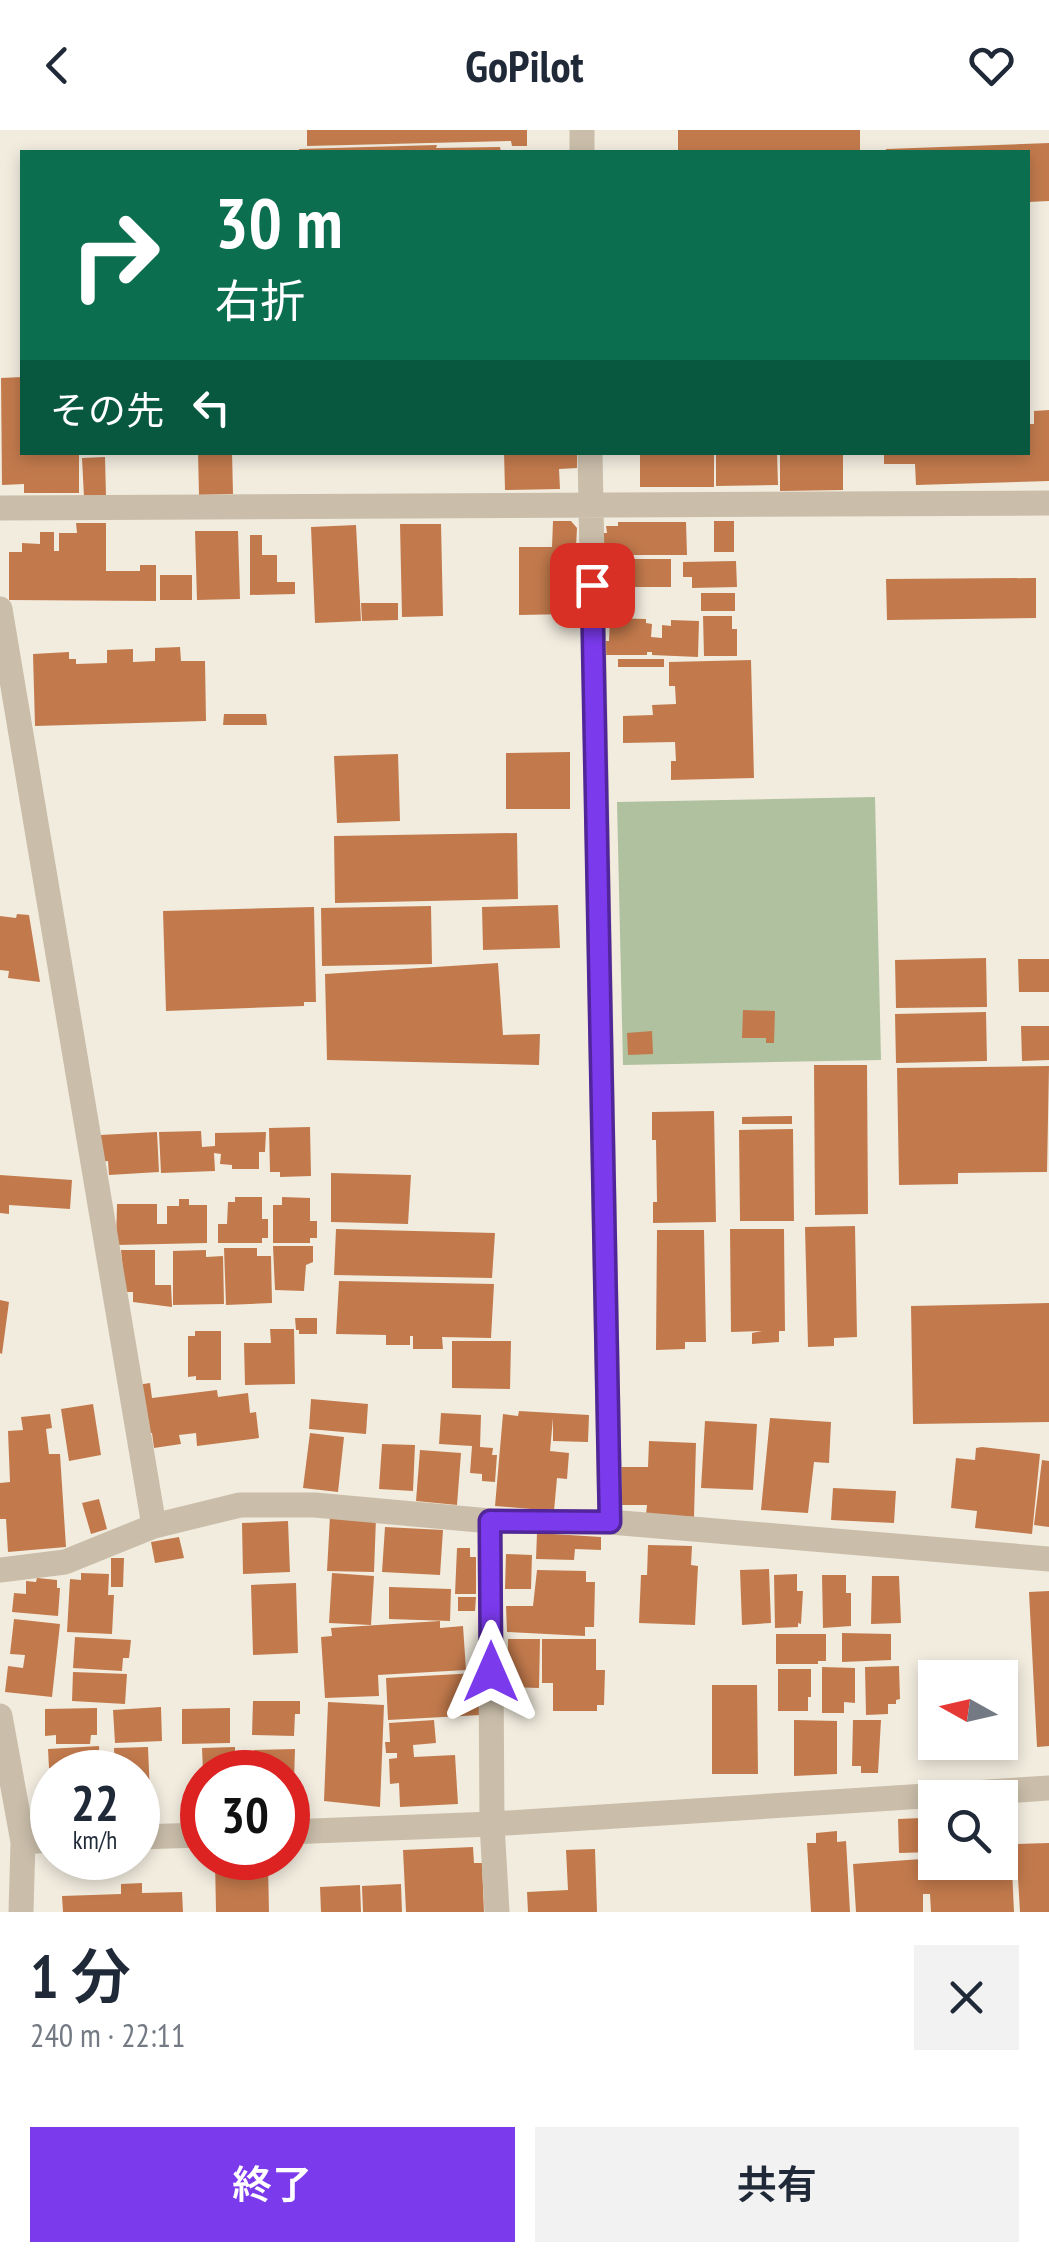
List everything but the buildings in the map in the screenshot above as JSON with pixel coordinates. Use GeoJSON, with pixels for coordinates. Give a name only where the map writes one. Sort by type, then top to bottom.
{"type":"FeatureCollection","features":[{"type":"Feature","properties":{"kind":"street"},"geometry":{"type":"LineString","coordinates":[[590,455],[610,1522]]}},
{"type":"Feature","properties":{"kind":"street"},"geometry":{"type":"LineString","coordinates":[[0,508],[1049,504]]}},
{"type":"Feature","properties":{"kind":"street"},"geometry":{"type":"LineString","coordinates":[[0,609],[154,1526]]}},
{"type":"Feature","properties":{"kind":"street"},"geometry":{"type":"LineString","coordinates":[[0,1570],[65,1562],[154,1526],[240,1505],[314,1505],[490,1521],[610,1522],[1049,1560]]}},
{"type":"Feature","properties":{"kind":"street"},"geometry":{"type":"LineString","coordinates":[[490,1521],[492,1824],[498,1912]]}},
{"type":"Feature","properties":{"kind":"street"},"geometry":{"type":"LineString","coordinates":[[0,1716],[23,1842],[21,1912]]}},
{"type":"Feature","properties":{"kind":"street"},"geometry":{"type":"LineString","coordinates":[[310,1831],[492,1824],[1049,1788]]}},
{"type":"Feature","properties":{"kind":"street"},"geometry":{"type":"LineString","coordinates":[[23,1842],[30,1842]]}},
{"type":"Feature","properties":{"kind":"green space"},"geometry":{"type":"Polygon","coordinates":[[[875,797],[881,1060],[623,1065],[617,802],[875,797]]]}},
{"type":"Feature","properties":{"kind":"route"},"geometry":{"type":"LineString","coordinates":[[491,1672],[490,1521],[610,1522],[592,585]]}}]}
